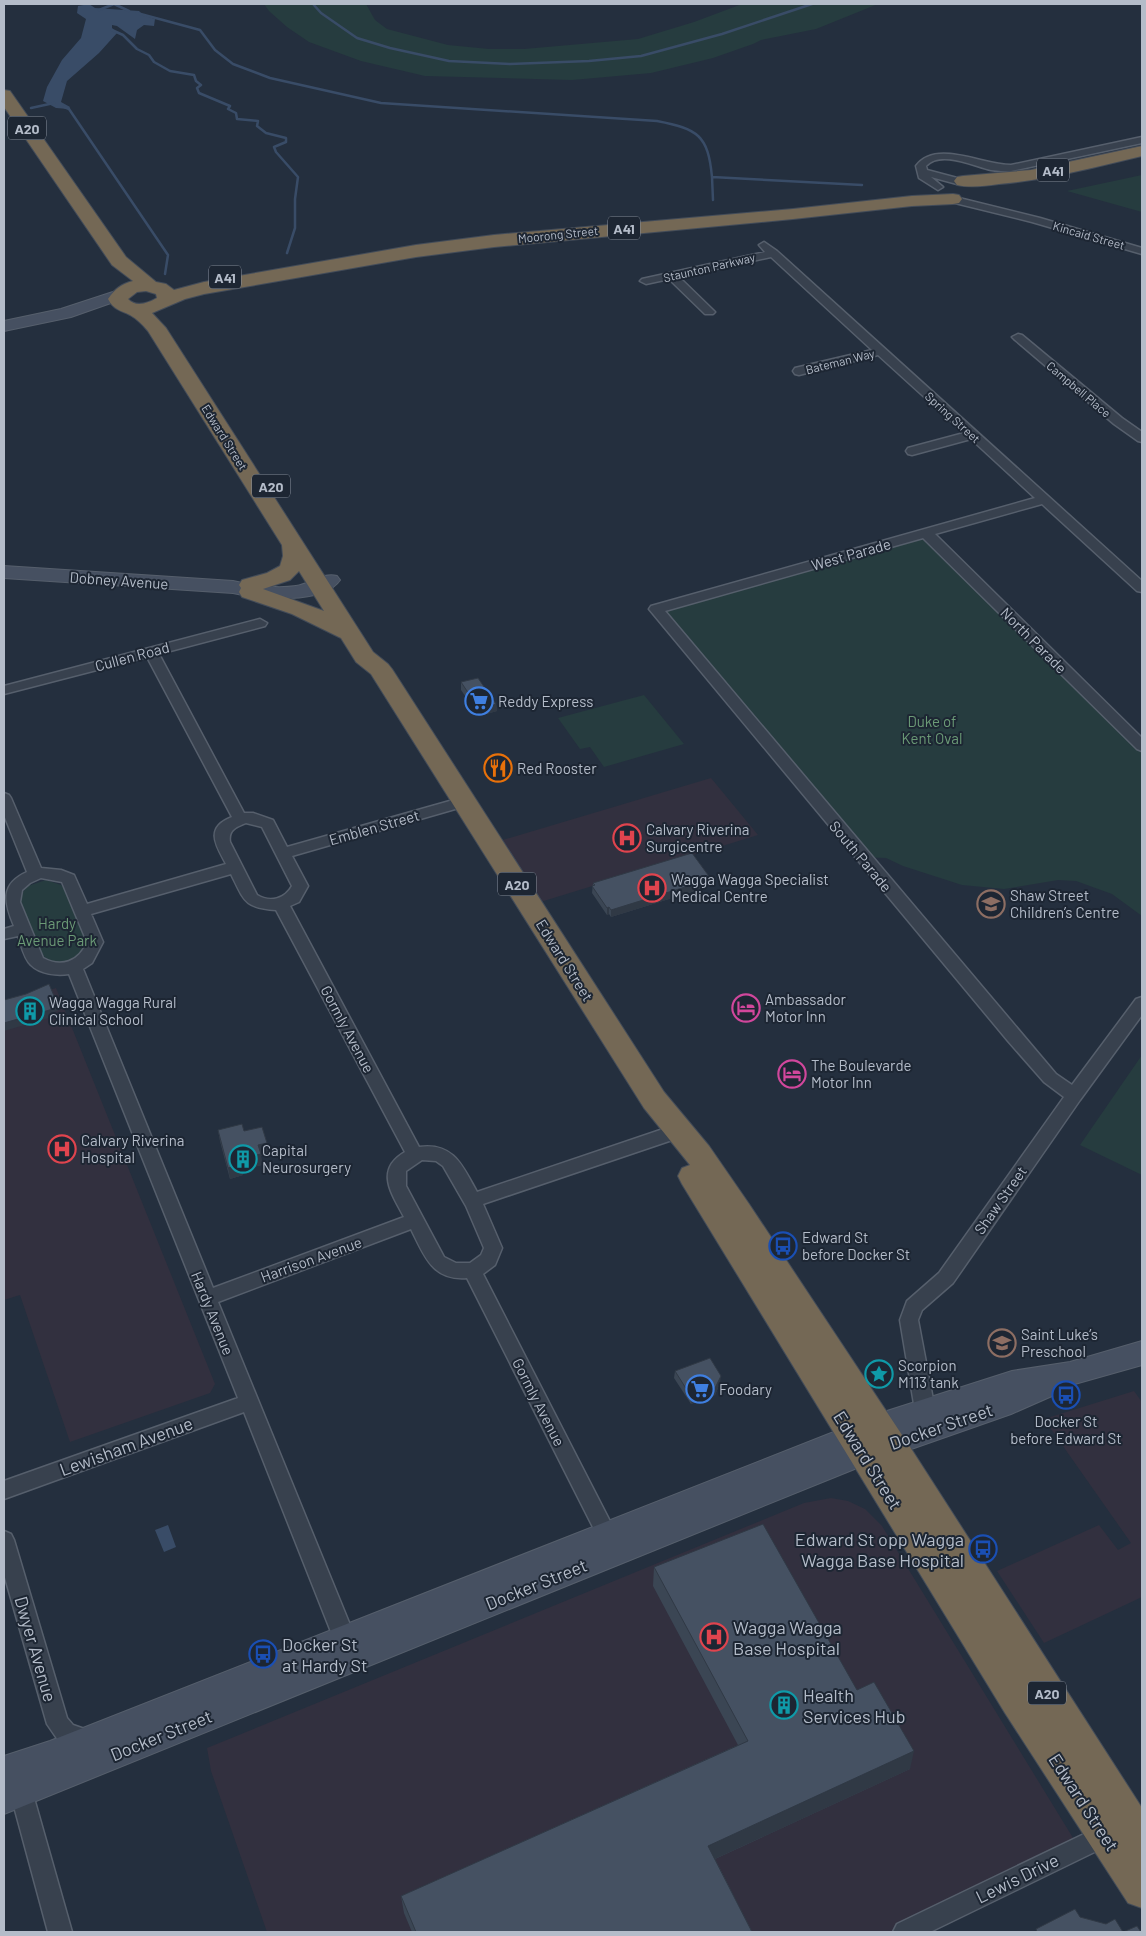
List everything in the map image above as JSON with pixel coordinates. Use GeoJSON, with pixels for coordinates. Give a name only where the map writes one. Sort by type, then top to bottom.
{"type":"FeatureCollection","features":[{"type":"Feature","properties":{"kind":"highway","name":"A20"},"geometry":{"type":"LineString","coordinates":[[4,95],[119,261],[159,294]]}},
{"type":"Feature","properties":{"kind":"highway","name":"A41"},"geometry":{"type":"LineString","coordinates":[[938,188],[945,182],[1011,178],[1142,151]]}},
{"type":"Feature","properties":{"kind":"highway","name":"A41"},"geometry":{"type":"LineString","coordinates":[[954,200],[970,199],[980,193],[1142,158]]}},
{"type":"Feature","properties":{"kind":"highway"},"geometry":{"type":"LineString","coordinates":[[960,181],[976,186],[980,193]]}},
{"type":"Feature","properties":{"kind":"highway"},"geometry":{"type":"LineString","coordinates":[[938,188],[940,194],[954,200]]}},
{"type":"Feature","properties":{"kind":"highway","name":"Moorong Street"},"geometry":{"type":"LineString","coordinates":[[159,294],[187,284],[410,245],[484,236],[799,207],[891,197],[938,188]]}},
{"type":"Feature","properties":{"kind":"highway","name":"Moorong Street"},"geometry":{"type":"LineString","coordinates":[[159,294],[204,288],[296,270],[465,245],[584,232],[794,214],[912,200],[954,200]]}},
{"type":"Feature","properties":{"kind":"highway","name":"A20"},"geometry":{"type":"LineString","coordinates":[[119,261],[124,278],[125,301]]}},
{"type":"Feature","properties":{"kind":"highway","name":"A41"},"geometry":{"type":"LineString","coordinates":[[125,301],[149,308],[159,294]]}},
{"type":"Feature","properties":{"kind":"highway","name":"Edward Street"},"geometry":{"type":"LineString","coordinates":[[159,294],[166,322],[321,581],[364,657],[380,669],[674,1133],[720,1185],[871,1440],[1018,1701],[1126,1834],[1142,1889]]}},
{"type":"Feature","properties":{"kind":"highway","name":"Edward Street"},"geometry":{"type":"LineString","coordinates":[[125,301],[147,318],[156,328],[293,546],[379,654],[380,669]]}},
{"type":"Feature","properties":{"kind":"highway"},"geometry":{"type":"LineString","coordinates":[[244,588],[286,573],[294,563],[293,546]]}},
{"type":"Feature","properties":{"kind":"highway"},"geometry":{"type":"LineString","coordinates":[[244,588],[296,606],[351,635]]}},
{"type":"Feature","properties":{"kind":"main road"},"geometry":{"type":"LineString","coordinates":[[4,326],[125,301]]}},
{"type":"Feature","properties":{"kind":"main road","name":"Dobney Avenue"},"geometry":{"type":"LineString","coordinates":[[4,572],[244,588],[271,593],[321,581]]}},
{"type":"Feature","properties":{"kind":"main road","name":"Docker Street"},"geometry":{"type":"LineString","coordinates":[[11,1782],[871,1440],[925,1410],[1012,1383],[1070,1374],[1142,1353]]}},
{"type":"Feature","properties":{"kind":"main road","name":"Docker Street"},"geometry":{"type":"LineString","coordinates":[[11,1782],[88,1741],[349,1649],[607,1535],[871,1440],[1021,1399],[1070,1374]]}},
{"type":"Feature","properties":{"kind":"street"},"geometry":{"type":"LineString","coordinates":[[938,188],[922,176],[920,166],[923,162],[938,157],[953,157],[992,167],[1011,168],[1142,140]]}},
{"type":"Feature","properties":{"kind":"street"},"geometry":{"type":"LineString","coordinates":[[922,171],[960,181]]}},
{"type":"Feature","properties":{"kind":"street","name":"Kincaid Street"},"geometry":{"type":"LineString","coordinates":[[980,193],[1036,220]]}},
{"type":"Feature","properties":{"kind":"street","name":"Kincaid Street"},"geometry":{"type":"LineString","coordinates":[[954,200],[1036,220],[1142,250]]}},
{"type":"Feature","properties":{"kind":"street","name":"Staunton Parkway"},"geometry":{"type":"LineString","coordinates":[[646,281],[769,249]]}},
{"type":"Feature","properties":{"kind":"street","name":"Spring Street"},"geometry":{"type":"LineString","coordinates":[[769,249],[1142,588]]}},
{"type":"Feature","properties":{"kind":"street"},"geometry":{"type":"LineString","coordinates":[[671,276],[709,312]]}},
{"type":"Feature","properties":{"kind":"street","name":"Campbell Place"},"geometry":{"type":"LineString","coordinates":[[1018,337],[1118,421],[1142,438]]}},
{"type":"Feature","properties":{"kind":"street","name":"Bateman Way"},"geometry":{"type":"LineString","coordinates":[[798,371],[881,351]]}},
{"type":"Feature","properties":{"kind":"street"},"geometry":{"type":"LineString","coordinates":[[912,451],[973,435]]}},
{"type":"Feature","properties":{"kind":"street","name":"West Parade"},"geometry":{"type":"LineString","coordinates":[[656,609],[1045,500]]}},
{"type":"Feature","properties":{"kind":"street","name":"North Parade"},"geometry":{"type":"LineString","coordinates":[[926,533],[1142,746]]}},
{"type":"Feature","properties":{"kind":"street","name":"South Parade"},"geometry":{"type":"LineString","coordinates":[[656,609],[1014,1037],[1050,1078],[1074,1095]]}},
{"type":"Feature","properties":{"kind":"street","name":"Cullen Road"},"geometry":{"type":"LineString","coordinates":[[4,690],[260,623]]}},
{"type":"Feature","properties":{"kind":"street"},"geometry":{"type":"LineString","coordinates":[[151,651],[240,819]]}},
{"type":"Feature","properties":{"kind":"street"},"geometry":{"type":"LineString","coordinates":[[4,798],[36,874]]}},
{"type":"Feature","properties":{"kind":"street","name":"Emblen Street"},"geometry":{"type":"LineString","coordinates":[[284,853],[464,802]]}},
{"type":"Feature","properties":{"kind":"street"},"geometry":{"type":"LineString","coordinates":[[253,818],[268,824],[300,886],[293,898],[280,903],[266,904],[251,898],[220,836],[227,825],[240,819],[253,818]]}},
{"type":"Feature","properties":{"kind":"street"},"geometry":{"type":"LineString","coordinates":[[82,911],[235,868]]}},
{"type":"Feature","properties":{"kind":"street"},"geometry":{"type":"LineString","coordinates":[[52,873],[68,879],[95,942],[88,958],[74,967],[53,969],[43,967],[36,962],[12,902],[11,895],[20,881],[36,874],[52,873]]}},
{"type":"Feature","properties":{"kind":"street","name":"Gormly Avenue"},"geometry":{"type":"LineString","coordinates":[[280,903],[416,1155]]}},
{"type":"Feature","properties":{"kind":"street"},"geometry":{"type":"LineString","coordinates":[[4,934],[23,929]]}},
{"type":"Feature","properties":{"kind":"street","name":"Hardy Avenue"},"geometry":{"type":"LineString","coordinates":[[74,967],[349,1649]]}},
{"type":"Feature","properties":{"kind":"street","name":"Shaw Street"},"geometry":{"type":"LineString","coordinates":[[925,1410],[909,1320],[914,1306],[946,1278],[1074,1095],[1140,1011]]}},
{"type":"Feature","properties":{"kind":"street"},"geometry":{"type":"LineString","coordinates":[[472,1201],[674,1133]]}},
{"type":"Feature","properties":{"kind":"street"},"geometry":{"type":"LineString","coordinates":[[431,1153],[449,1160],[472,1201],[493,1246],[491,1255],[486,1262],[472,1270],[455,1271],[444,1268],[436,1262],[397,1186],[396,1170],[401,1163],[416,1155],[431,1153]]}},
{"type":"Feature","properties":{"kind":"street","name":"Harrison Avenue"},"geometry":{"type":"LineString","coordinates":[[207,1298],[415,1220]]}},
{"type":"Feature","properties":{"kind":"street","name":"Gormly Avenue"},"geometry":{"type":"LineString","coordinates":[[472,1270],[607,1535]]}},
{"type":"Feature","properties":{"kind":"street","name":"Lewisham Avenue"},"geometry":{"type":"LineString","coordinates":[[4,1490],[249,1402]]}},
{"type":"Feature","properties":{"kind":"street","name":"Dwyer Avenue"},"geometry":{"type":"LineString","coordinates":[[4,1540],[58,1724],[66,1733],[88,1741]]}},
{"type":"Feature","properties":{"kind":"street"},"geometry":{"type":"LineString","coordinates":[[11,1782],[60,1932]]}},
{"type":"Feature","properties":{"kind":"street","name":"Lewis Drive"},"geometry":{"type":"LineString","coordinates":[[905,1932],[1126,1834]]}},
{"type":"Feature","properties":{"kind":"shaded area","name":"Calvary Riverina Surgicentre"},"geometry":{"type":"Polygon","coordinates":[[[711,778],[758,835],[534,904],[496,842],[711,778]]]}},
{"type":"Feature","properties":{"kind":"shaded area","name":"Calvary Riverina Hospital"},"geometry":{"type":"Polygon","coordinates":[[[56,988],[215,1384],[210,1393],[70,1442],[20,1295],[4,1300],[4,1004],[56,988]]]}},
{"type":"Feature","properties":{"kind":"shaded area"},"geometry":{"type":"Polygon","coordinates":[[[1134,1391],[1142,1402],[1142,1597],[1044,1643],[997,1571],[1099,1525],[1118,1550],[1131,1543],[1044,1419],[1134,1391]]]}},
{"type":"Feature","properties":{"kind":"shaded area","name":"Wagga Wagga Base Hospital"},"geometry":{"type":"Polygon","coordinates":[[[831,1498],[848,1501],[865,1509],[882,1526],[1078,1846],[899,1932],[267,1932],[211,1771],[207,1748],[804,1503],[831,1498]]]}},
{"type":"Feature","properties":{"kind":"green space"},"geometry":{"type":"Polygon","coordinates":[[[264,4],[366,4],[375,20],[387,29],[448,45],[489,49],[524,49],[638,39],[694,22],[742,4],[878,4],[816,29],[761,40],[713,58],[651,73],[572,80],[425,76],[361,61],[309,42],[287,27],[264,4]]]}},
{"type":"Feature","properties":{"kind":"green space"},"geometry":{"type":"Polygon","coordinates":[[[1142,175],[1142,212],[1067,191],[1142,175]]]}},
{"type":"Feature","properties":{"kind":"green space","name":"Duke of Kent Oval"},"geometry":{"type":"Polygon","coordinates":[[[926,533],[1142,746],[1142,916],[1112,894],[1076,881],[1058,880],[1004,889],[962,885],[903,866],[886,858],[861,857],[656,609],[926,533]]]}},
{"type":"Feature","properties":{"kind":"green space"},"geometry":{"type":"Polygon","coordinates":[[[644,695],[684,744],[604,767],[590,747],[580,749],[558,718],[644,695]]]}},
{"type":"Feature","properties":{"kind":"green space","name":"Hardy Avenue Park"},"geometry":{"type":"Polygon","coordinates":[[[46,880],[61,885],[65,889],[87,939],[84,952],[66,964],[52,962],[39,953],[19,904],[23,892],[28,886],[46,880]]]}},
{"type":"Feature","properties":{"kind":"green space"},"geometry":{"type":"Polygon","coordinates":[[[1142,1055],[1142,1175],[1080,1145],[1142,1055]]]}},
{"type":"Feature","properties":{"kind":"water"},"geometry":{"type":"Polygon","coordinates":[[[89,4],[95,8],[139,11],[143,15],[155,19],[154,26],[144,25],[137,30],[135,39],[117,26],[112,25],[112,28],[117,33],[99,53],[67,81],[61,102],[70,107],[69,109],[56,108],[43,101],[47,87],[62,60],[81,38],[86,19],[77,13],[78,6],[89,4]]]}},
{"type":"Feature","properties":{"kind":"water"},"geometry":{"type":"Polygon","coordinates":[[[168,1525],[176,1547],[164,1552],[155,1530],[168,1525]]]}},
{"type":"Feature","properties":{"kind":"building"},"geometry":{"type":"Polygon","coordinates":[[[478,678],[496,704],[479,709],[461,682],[478,678]]]}},
{"type":"Feature","properties":{"kind":"building","name":"Wagga Wagga Specialist Medical Centre"},"geometry":{"type":"Polygon","coordinates":[[[692,853],[711,879],[611,910],[609,907],[607,908],[592,886],[595,885],[593,883],[692,853]]]}},
{"type":"Feature","properties":{"kind":"building","name":"Wagga Wagga Rural Clinical School"},"geometry":{"type":"Polygon","coordinates":[[[49,984],[57,1003],[52,1005],[53,1009],[4,1023],[4,1000],[26,994],[49,984]]]}},
{"type":"Feature","properties":{"kind":"building"},"geometry":{"type":"Polygon","coordinates":[[[242,1124],[244,1131],[262,1127],[267,1143],[258,1145],[261,1154],[240,1159],[242,1164],[228,1168],[218,1130],[242,1124]]]}},
{"type":"Feature","properties":{"kind":"building","name":"Foodary"},"geometry":{"type":"Polygon","coordinates":[[[710,1358],[721,1376],[715,1388],[692,1398],[675,1371],[710,1358]]]}},
{"type":"Feature","properties":{"kind":"building"},"geometry":{"type":"Polygon","coordinates":[[[763,1524],[857,1690],[874,1682],[914,1751],[708,1846],[752,1932],[416,1932],[401,1896],[748,1741],[654,1567],[763,1524]]]}},
{"type":"Feature","properties":{"kind":"building"},"geometry":{"type":"Polygon","coordinates":[[[1075,1909],[1080,1917],[1106,1924],[1115,1919],[1123,1932],[1037,1932],[1036,1929],[1075,1909]]]}},
{"type":"Feature","properties":{"kind":"building"},"geometry":{"type":"Polygon","coordinates":[[[1137,1926],[1141,1932],[1123,1932],[1137,1926]]]}},
{"type":"Feature","properties":{"kind":"waterway"},"geometry":{"type":"LineString","coordinates":[[99,10],[114,4],[129,11]]}},
{"type":"Feature","properties":{"kind":"waterway"},"geometry":{"type":"LineString","coordinates":[[313,4],[321,13],[357,38],[390,48],[449,61],[510,64],[589,61],[641,56],[722,34],[812,4]]}},
{"type":"Feature","properties":{"kind":"waterway"},"geometry":{"type":"LineString","coordinates":[[137,13],[200,30],[215,50],[233,64],[270,78],[381,103],[657,121],[682,127],[698,136],[704,143],[712,177]]}},
{"type":"Feature","properties":{"kind":"waterway"},"geometry":{"type":"LineString","coordinates":[[112,30],[123,35],[137,49],[149,55],[154,62],[170,71],[194,75],[196,81],[201,85],[197,88],[199,93],[230,106],[228,109],[236,113],[237,119],[258,121],[257,126],[266,133],[286,138],[286,142],[274,147],[276,152],[298,177],[295,199],[295,228],[287,253]]}},
{"type":"Feature","properties":{"kind":"waterway"},"geometry":{"type":"LineString","coordinates":[[31,108],[54,103]]}},
{"type":"Feature","properties":{"kind":"waterway"},"geometry":{"type":"LineString","coordinates":[[64,107],[69,109],[168,255],[165,274]]}},
{"type":"Feature","properties":{"kind":"waterway"},"geometry":{"type":"LineString","coordinates":[[712,177],[862,185]]}},
{"type":"Feature","properties":{"kind":"waterway"},"geometry":{"type":"LineString","coordinates":[[712,177],[713,200]]}},
{"type":"Feature","properties":{"kind":"place","name":"Reddy Express"},"geometry":{"type":"Point","coordinates":[479,701]}},
{"type":"Feature","properties":{"kind":"place","name":"Red Rooster"},"geometry":{"type":"Point","coordinates":[498,768]}},
{"type":"Feature","properties":{"kind":"place","name":"Calvary Riverina Surgicentre"},"geometry":{"type":"Point","coordinates":[627,838]}},
{"type":"Feature","properties":{"kind":"place","name":"Wagga Wagga Specialist Medical Centre"},"geometry":{"type":"Point","coordinates":[652,888]}},
{"type":"Feature","properties":{"kind":"place","name":"Shaw Street Children’s Centre"},"geometry":{"type":"Point","coordinates":[991,904]}},
{"type":"Feature","properties":{"kind":"place","name":"Ambassador Motor Inn"},"geometry":{"type":"Point","coordinates":[746,1008]}},
{"type":"Feature","properties":{"kind":"place","name":"Wagga Wagga Rural Clinical School"},"geometry":{"type":"Point","coordinates":[30,1011]}},
{"type":"Feature","properties":{"kind":"place","name":"The Boulevarde Motor Inn"},"geometry":{"type":"Point","coordinates":[792,1074]}},
{"type":"Feature","properties":{"kind":"place","name":"Calvary Riverina Hospital"},"geometry":{"type":"Point","coordinates":[62,1149]}},
{"type":"Feature","properties":{"kind":"place","name":"Capital Neurosurgery"},"geometry":{"type":"Point","coordinates":[243,1159]}},
{"type":"Feature","properties":{"kind":"place","name":"Edward St before Docker St"},"geometry":{"type":"Point","coordinates":[783,1246]}},
{"type":"Feature","properties":{"kind":"place","name":"Saint Luke’s Preschool"},"geometry":{"type":"Point","coordinates":[1002,1343]}},
{"type":"Feature","properties":{"kind":"place","name":"Scorpion M113 tank"},"geometry":{"type":"Point","coordinates":[879,1374]}},
{"type":"Feature","properties":{"kind":"place","name":"Foodary"},"geometry":{"type":"Point","coordinates":[700,1389]}},
{"type":"Feature","properties":{"kind":"place","name":"Docker St before Edward St"},"geometry":{"type":"Point","coordinates":[1066,1395]}},
{"type":"Feature","properties":{"kind":"place","name":"Edward St opp Wagga Wagga Base Hospital"},"geometry":{"type":"Point","coordinates":[983,1549]}},
{"type":"Feature","properties":{"kind":"place","name":"Wagga Wagga Base Hospital"},"geometry":{"type":"Point","coordinates":[714,1637]}},
{"type":"Feature","properties":{"kind":"place","name":"Docker St at Hardy St"},"geometry":{"type":"Point","coordinates":[263,1654]}},
{"type":"Feature","properties":{"kind":"place","name":"Health Services Hub"},"geometry":{"type":"Point","coordinates":[784,1705]}}]}
